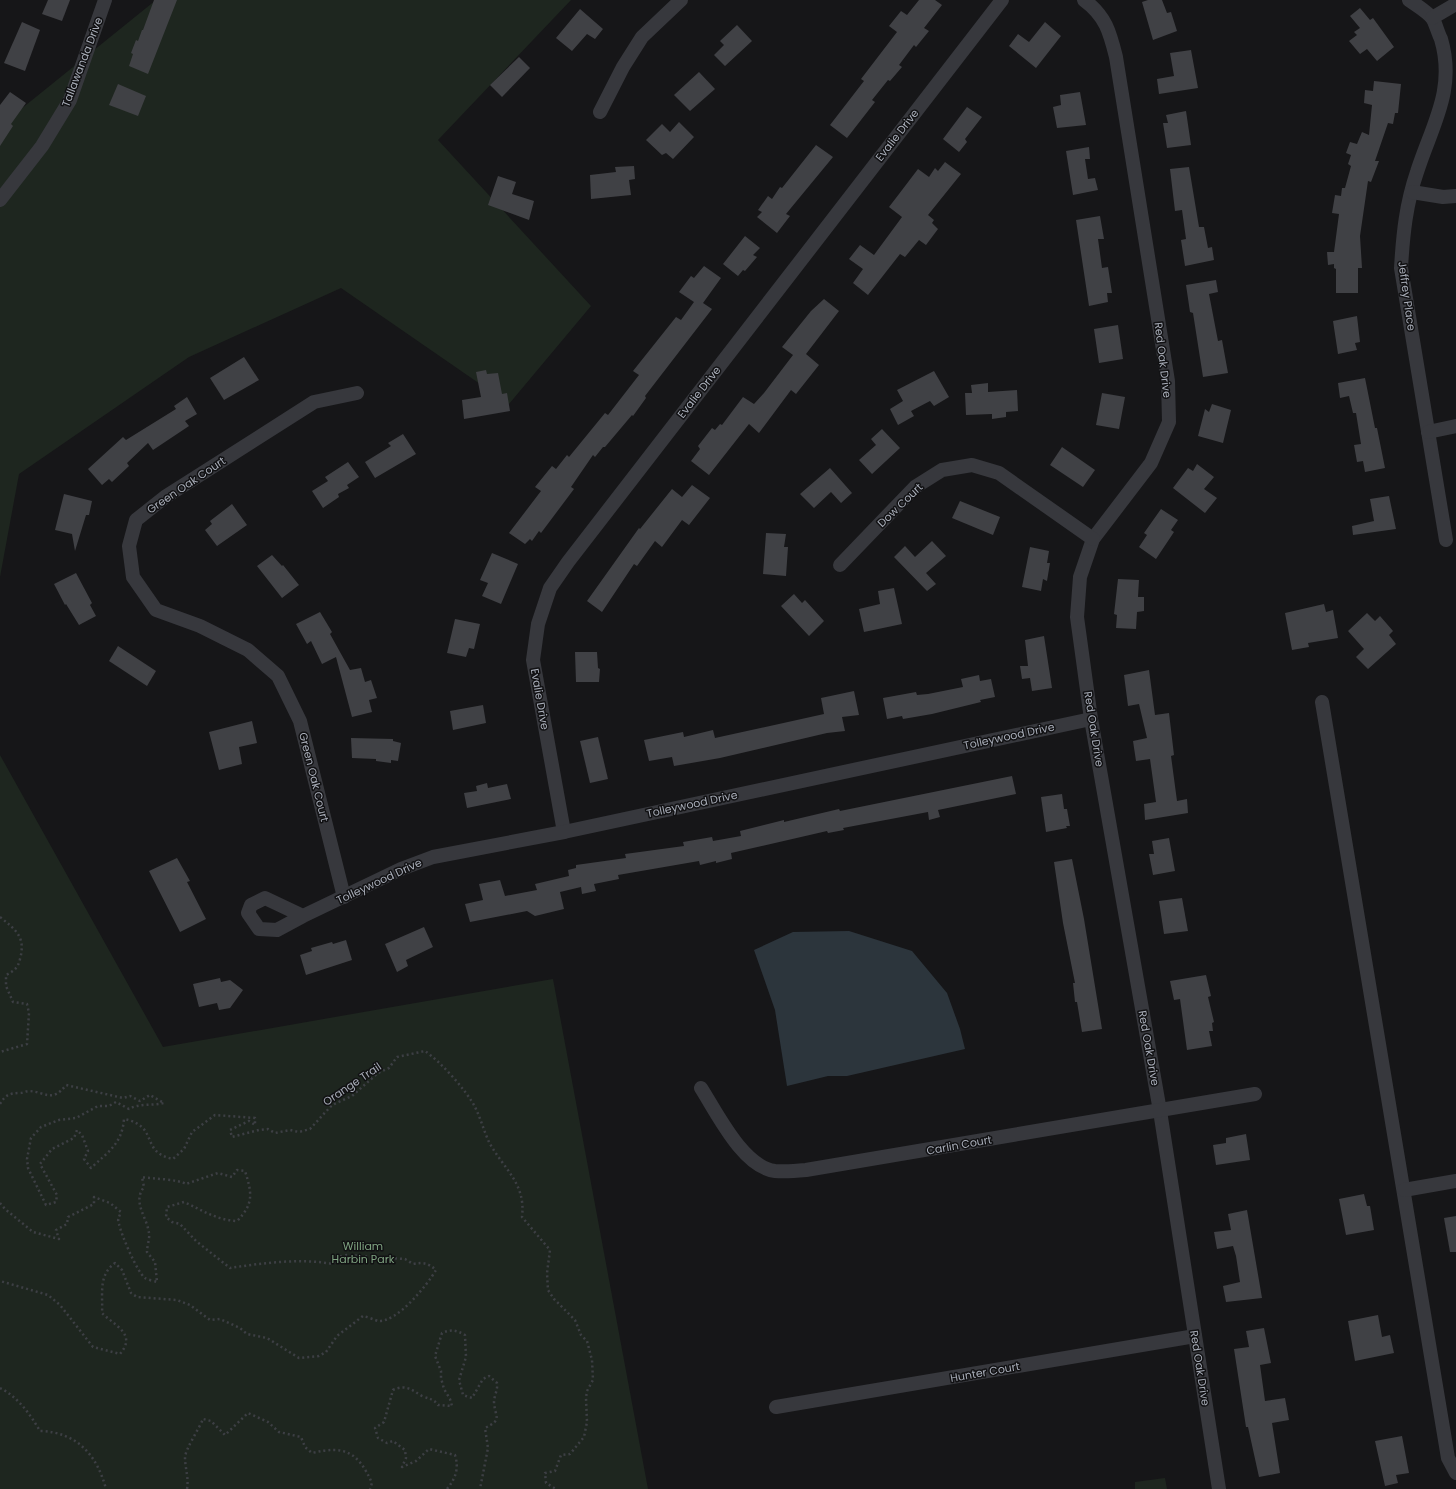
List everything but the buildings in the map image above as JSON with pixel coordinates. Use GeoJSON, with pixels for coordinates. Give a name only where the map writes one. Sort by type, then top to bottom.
{"type":"FeatureCollection","features":[{"type":"Feature","properties":{"kind":"street","name":"Tallawanda Drive"},"geometry":{"type":"LineString","coordinates":[[0,200],[42,146],[70,100],[105,0]]}},
{"type":"Feature","properties":{"kind":"street"},"geometry":{"type":"LineString","coordinates":[[600,112],[623,67],[642,37],[681,0]]}},
{"type":"Feature","properties":{"kind":"street","name":"Evalie Drive"},"geometry":{"type":"LineString","coordinates":[[564,832],[533,660],[538,624],[550,588],[568,562],[1002,0]]}},
{"type":"Feature","properties":{"kind":"street","name":"Red Oak Drive"},"geometry":{"type":"LineString","coordinates":[[1084,0],[1091,5],[1108,28],[1116,57],[1168,381],[1169,422],[1151,463],[1093,538],[1080,577],[1077,617],[1091,719],[1160,1111],[1219,1489]]}},
{"type":"Feature","properties":{"kind":"street"},"geometry":{"type":"LineString","coordinates":[[1409,0],[1432,18],[1456,4]]}},
{"type":"Feature","properties":{"kind":"street","name":"Jeffrey Place"},"geometry":{"type":"LineString","coordinates":[[1432,18],[1446,53],[1448,84],[1442,112],[1417,171],[1403,228],[1401,268],[1446,540]]}},
{"type":"Feature","properties":{"kind":"street"},"geometry":{"type":"LineString","coordinates":[[1412,192],[1456,196]]}},
{"type":"Feature","properties":{"kind":"street","name":"Green Oak Court"},"geometry":{"type":"LineString","coordinates":[[344,897],[300,721],[278,676],[248,650],[200,626],[156,610],[133,577],[129,546],[136,520],[166,497],[314,402],[356,393]]}},
{"type":"Feature","properties":{"kind":"street"},"geometry":{"type":"LineString","coordinates":[[1428,432],[1456,426]]}},
{"type":"Feature","properties":{"kind":"street","name":"Dow Court"},"geometry":{"type":"LineString","coordinates":[[840,565],[915,487],[942,470],[972,465],[999,473],[1093,538]]}},
{"type":"Feature","properties":{"kind":"street"},"geometry":{"type":"LineString","coordinates":[[1322,702],[1448,1458],[1456,1473]]}},
{"type":"Feature","properties":{"kind":"street","name":"Tolleywood Drive"},"geometry":{"type":"LineString","coordinates":[[303,916],[401,869],[433,856],[564,832],[1091,719]]}},
{"type":"Feature","properties":{"kind":"street","name":"Carlin Court"},"geometry":{"type":"LineString","coordinates":[[702,1088],[737,1144],[754,1161],[774,1171],[806,1170],[1255,1094]]}},
{"type":"Feature","properties":{"kind":"street"},"geometry":{"type":"LineString","coordinates":[[1404,1190],[1456,1181]]}},
{"type":"Feature","properties":{"kind":"street","name":"Hunter Court"},"geometry":{"type":"LineString","coordinates":[[776,1407],[1195,1336]]}},
{"type":"Feature","properties":{"kind":"path"},"geometry":{"type":"LineString","coordinates":[[0,917],[12,926],[21,937],[24,947],[17,967],[14,971],[6,975],[6,986],[13,1002],[27,1004],[29,1013],[27,1044],[0,1052]]}},
{"type":"Feature","properties":{"kind":"path","name":"Orange Trail"},"geometry":{"type":"LineString","coordinates":[[0,1104],[4,1097],[12,1092],[22,1093],[29,1091],[47,1096],[60,1092],[66,1086],[123,1098],[130,1096],[140,1101],[150,1095],[164,1103],[151,1106],[135,1105],[129,1109],[116,1102],[109,1106],[98,1106],[76,1118],[59,1120],[41,1127],[31,1138],[27,1159],[28,1168],[46,1205],[56,1202],[57,1195],[40,1164],[52,1149],[74,1138],[77,1130],[84,1140],[88,1150],[84,1159],[91,1168],[115,1146],[123,1127],[124,1119],[140,1124],[147,1131],[154,1150],[162,1156],[174,1159],[184,1149],[192,1132],[215,1115],[255,1118],[255,1125],[249,1121],[230,1130],[232,1137],[268,1129],[275,1133],[290,1130],[299,1132],[310,1129],[332,1105],[352,1096],[378,1073],[389,1068],[397,1057],[425,1050],[435,1057],[471,1100],[491,1144],[505,1163],[519,1188],[522,1197],[522,1218],[550,1250],[547,1272],[548,1290],[561,1307],[575,1320],[576,1326],[586,1340],[591,1353],[593,1380],[587,1391],[587,1422],[584,1437],[570,1454],[561,1455],[554,1471],[545,1473],[546,1483],[556,1489]]}},
{"type":"Feature","properties":{"kind":"path"},"geometry":{"type":"LineString","coordinates":[[0,1203],[5,1209],[33,1232],[59,1239],[56,1230],[67,1224],[68,1217],[94,1204],[94,1197],[110,1203],[121,1212],[118,1218],[119,1225],[123,1232],[126,1246],[139,1268],[145,1278],[157,1282],[156,1262],[147,1252],[149,1234],[142,1215],[139,1200],[139,1193],[144,1187],[142,1177],[172,1182],[179,1180],[186,1184],[218,1173],[232,1177],[237,1170],[245,1171],[250,1187],[250,1202],[247,1211],[237,1221],[216,1218],[184,1202],[168,1208],[166,1217],[172,1222],[180,1224],[196,1241],[230,1268],[254,1264],[307,1262],[333,1264],[338,1257],[347,1255],[405,1259],[413,1264],[422,1262],[429,1264],[436,1270],[431,1280],[403,1310],[393,1316],[378,1321],[363,1316],[337,1336],[326,1352],[319,1356],[299,1358],[267,1338],[247,1334],[240,1328],[220,1319],[210,1320],[190,1305],[177,1300],[137,1297],[131,1292],[122,1270],[115,1263],[106,1273],[101,1291],[102,1313],[124,1333],[127,1340],[125,1348],[120,1354],[93,1346],[60,1305],[48,1295],[0,1281]]}},
{"type":"Feature","properties":{"kind":"path"},"geometry":{"type":"LineString","coordinates":[[447,1489],[456,1476],[458,1463],[455,1455],[429,1449],[416,1461],[402,1467],[406,1458],[405,1450],[393,1441],[386,1443],[378,1438],[375,1428],[384,1422],[393,1390],[400,1387],[410,1388],[434,1400],[438,1405],[452,1406],[444,1389],[441,1371],[435,1356],[442,1333],[449,1330],[456,1330],[464,1335],[466,1357],[459,1380],[463,1396],[472,1398],[483,1379],[489,1376],[497,1383],[498,1390],[494,1400],[498,1417],[495,1423],[486,1428],[488,1448],[480,1489]]}},
{"type":"Feature","properties":{"kind":"path"},"geometry":{"type":"LineString","coordinates":[[0,1388],[17,1400],[33,1418],[40,1431],[62,1433],[80,1443],[104,1476],[106,1489]]}},
{"type":"Feature","properties":{"kind":"path"},"geometry":{"type":"LineString","coordinates":[[187,1489],[189,1480],[185,1456],[203,1419],[210,1421],[225,1435],[248,1414],[268,1422],[279,1432],[301,1437],[305,1447],[312,1453],[339,1449],[354,1455],[372,1483],[370,1489]]}},
{"type":"Feature","properties":{"kind":"green space"},"geometry":{"type":"Polygon","coordinates":[[[156,0],[571,0],[438,140],[591,306],[509,404],[341,288],[189,357],[19,474],[0,577],[0,126],[156,0]]]}},
{"type":"Feature","properties":{"kind":"green space","name":"William Harbin Park"},"geometry":{"type":"Polygon","coordinates":[[[0,755],[163,1047],[553,979],[648,1489],[0,1489],[0,755]]]}},
{"type":"Feature","properties":{"kind":"green space"},"geometry":{"type":"Polygon","coordinates":[[[1165,1478],[1167,1489],[1135,1489],[1135,1482],[1165,1478]]]}},
{"type":"Feature","properties":{"kind":"shaded area"},"geometry":{"type":"Polygon","coordinates":[[[849,931],[912,951],[947,993],[960,1029],[965,1049],[847,1076],[828,1076],[787,1086],[775,1010],[754,950],[793,932],[849,931]]]}}]}
